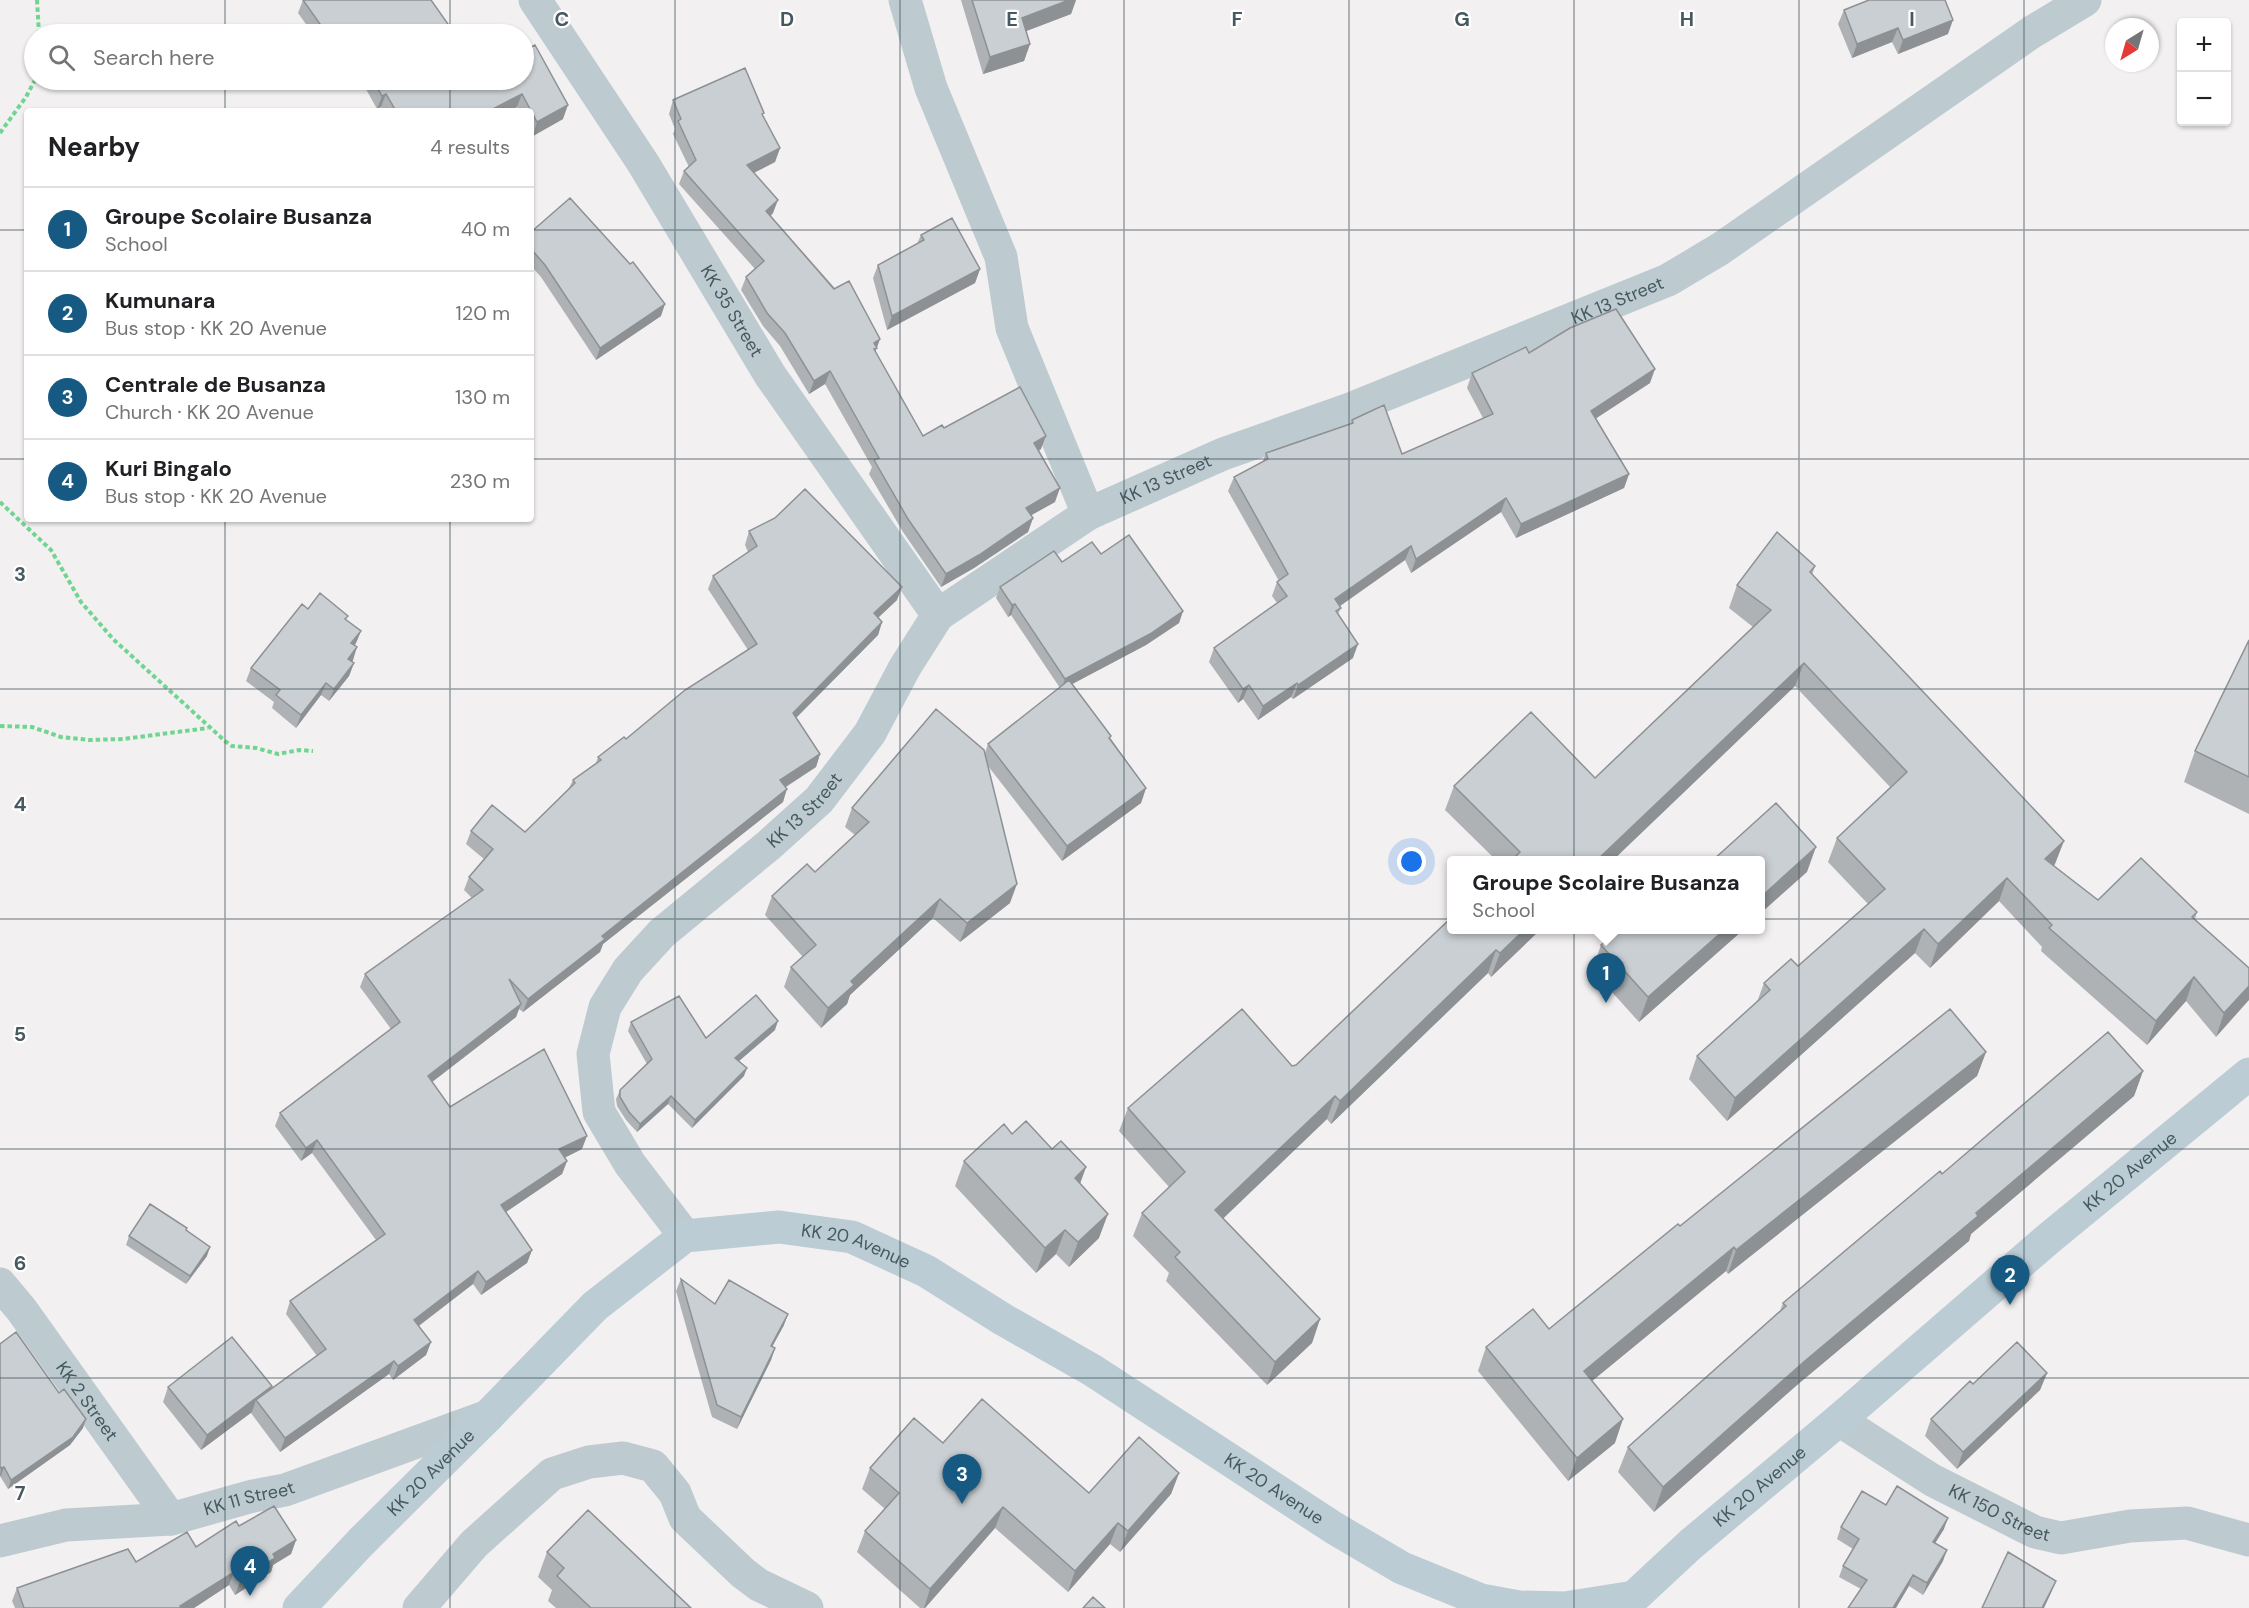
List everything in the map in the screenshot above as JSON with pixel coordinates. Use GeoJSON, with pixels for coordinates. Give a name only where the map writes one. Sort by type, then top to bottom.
{"type":"FeatureCollection","features":[{"type":"Feature","properties":{"kind":"main road","name":"KK 20 Avenue"},"geometry":{"type":"LineString","coordinates":[[299,1608],[361,1542],[595,1306],[686,1236],[779,1227],[852,1237],[926,1271],[1092,1370],[1334,1528],[1402,1569],[1481,1599],[1519,1607],[1565,1608],[1629,1603],[1691,1544],[1839,1420],[2048,1239],[2249,1074]]}},
{"type":"Feature","properties":{"kind":"street","name":"KK 35 Street"},"geometry":{"type":"LineString","coordinates":[[535,0],[643,163],[770,375],[938,615]]}},
{"type":"Feature","properties":{"kind":"street"},"geometry":{"type":"LineString","coordinates":[[905,0],[932,88],[1001,257],[1012,328],[1088,514]]}},
{"type":"Feature","properties":{"kind":"street","name":"KK 13 Street"},"geometry":{"type":"LineString","coordinates":[[686,1236],[630,1164],[599,1112],[593,1054],[605,1007],[628,970],[662,933],[770,845],[819,800],[870,733],[905,668],[938,615],[1088,514],[1223,454],[1350,409],[1668,280],[1720,249],[2032,32],[2085,0]]}},
{"type":"Feature","properties":{"kind":"street","name":"KK 2 Street"},"geometry":{"type":"LineString","coordinates":[[0,1284],[21,1309],[171,1519]]}},
{"type":"Feature","properties":{"kind":"street","name":"KK 11 Street"},"geometry":{"type":"LineString","coordinates":[[0,1540],[66,1525],[171,1519],[253,1496],[285,1490],[488,1416]]}},
{"type":"Feature","properties":{"kind":"street","name":"KK 150 Street"},"geometry":{"type":"LineString","coordinates":[[1839,1420],[1932,1480],[2035,1532],[2061,1539],[2130,1526],[2187,1523],[2249,1540]]}},
{"type":"Feature","properties":{"kind":"street"},"geometry":{"type":"LineString","coordinates":[[419,1608],[474,1544],[552,1474],[589,1462],[623,1458],[652,1466],[675,1493],[685,1518],[743,1573],[759,1585],[807,1608]]}},
{"type":"Feature","properties":{"kind":"path"},"geometry":{"type":"LineString","coordinates":[[37,0],[38,24]]}},
{"type":"Feature","properties":{"kind":"path"},"geometry":{"type":"LineString","coordinates":[[0,133],[30,90]]}},
{"type":"Feature","properties":{"kind":"path"},"geometry":{"type":"LineString","coordinates":[[0,502],[51,550],[81,602],[113,639],[209,728],[232,746],[256,748],[278,754],[299,750],[313,751]]}},
{"type":"Feature","properties":{"kind":"path"},"geometry":{"type":"LineString","coordinates":[[0,726],[32,727],[61,737],[89,740],[123,740],[209,728]]}},
{"type":"Feature","properties":{"kind":"building"},"geometry":{"type":"Polygon","coordinates":[[[303,0],[431,0],[448,24],[320,24],[303,0]]]}},
{"type":"Feature","properties":{"kind":"building"},"geometry":{"type":"Polygon","coordinates":[[[972,0],[1069,0],[1022,18],[1030,44],[990,57],[972,0]]]}},
{"type":"Feature","properties":{"kind":"building"},"geometry":{"type":"Polygon","coordinates":[[[1869,0],[1945,0],[1953,20],[1903,40],[1898,28],[1857,44],[1844,10],[1869,0]]]}},
{"type":"Feature","properties":{"kind":"building"},"geometry":{"type":"Polygon","coordinates":[[[535,45],[568,105],[537,122],[534,108],[530,108],[522,94],[495,108],[394,108],[386,94],[382,96],[379,90],[534,90],[535,45]]]}},
{"type":"Feature","properties":{"kind":"building"},"geometry":{"type":"Polygon","coordinates":[[[745,68],[764,113],[762,114],[780,148],[747,165],[778,200],[766,211],[834,289],[849,281],[880,339],[874,343],[877,348],[874,349],[923,436],[942,425],[944,428],[1020,387],[1046,436],[1034,443],[1060,488],[1026,508],[1033,518],[979,555],[946,574],[908,519],[874,460],[879,458],[830,371],[814,381],[785,333],[767,313],[746,277],[764,261],[684,171],[696,160],[678,121],[681,119],[673,100],[745,68]]]}},
{"type":"Feature","properties":{"kind":"building"},"geometry":{"type":"Polygon","coordinates":[[[570,198],[630,264],[633,262],[665,304],[600,348],[545,265],[534,252],[534,229],[570,198]]]}},
{"type":"Feature","properties":{"kind":"building"},"geometry":{"type":"Polygon","coordinates":[[[952,218],[980,269],[892,316],[878,265],[924,240],[921,235],[952,218]]]}},
{"type":"Feature","properties":{"kind":"building"},"geometry":{"type":"Polygon","coordinates":[[[1616,309],[1655,369],[1591,411],[1629,474],[1521,524],[1506,498],[1416,559],[1411,546],[1335,599],[1341,608],[1336,611],[1358,644],[1263,706],[1249,685],[1243,689],[1214,648],[1287,596],[1277,582],[1288,574],[1234,477],[1268,459],[1266,453],[1353,423],[1352,420],[1384,405],[1402,454],[1493,414],[1472,373],[1526,347],[1529,353],[1570,328],[1616,309]]]}},
{"type":"Feature","properties":{"kind":"building"},"geometry":{"type":"Polygon","coordinates":[[[805,489],[902,587],[874,613],[882,622],[793,713],[820,754],[780,780],[787,789],[602,936],[605,939],[528,999],[509,979],[521,1004],[428,1076],[450,1107],[544,1049],[587,1136],[559,1149],[567,1161],[501,1205],[532,1250],[486,1282],[478,1271],[414,1320],[431,1342],[398,1366],[394,1361],[285,1438],[256,1400],[326,1349],[290,1301],[385,1234],[317,1140],[306,1148],[280,1113],[400,1022],[365,974],[483,890],[469,877],[493,849],[471,831],[492,805],[525,832],[575,783],[573,780],[601,760],[598,757],[624,737],[626,739],[685,690],[757,644],[713,576],[757,546],[749,531],[775,518],[805,489]]]}},
{"type":"Feature","properties":{"kind":"building"},"geometry":{"type":"Polygon","coordinates":[[[1777,532],[1815,566],[1810,572],[2064,841],[2045,859],[2098,900],[2141,858],[2197,912],[2192,917],[2249,968],[2249,986],[2224,1013],[2194,977],[2156,1021],[2049,928],[2052,925],[2007,878],[1938,944],[1924,929],[1735,1098],[1697,1056],[1770,990],[1764,983],[1791,959],[1798,966],[1885,889],[1837,838],[1907,772],[1804,663],[1601,856],[1516,856],[1520,852],[1454,786],[1531,712],[1595,778],[1771,610],[1737,585],[1777,532]]]}},
{"type":"Feature","properties":{"kind":"building"},"geometry":{"type":"Polygon","coordinates":[[[1129,535],[1183,611],[1150,634],[1065,679],[1015,604],[1012,605],[1000,587],[1054,551],[1062,562],[1092,542],[1101,554],[1129,535]]]}},
{"type":"Feature","properties":{"kind":"building"},"geometry":{"type":"Polygon","coordinates":[[[320,593],[348,616],[345,619],[361,631],[351,643],[357,647],[348,659],[354,663],[334,689],[326,683],[301,715],[276,695],[280,690],[251,668],[302,604],[308,609],[320,593]]]}},
{"type":"Feature","properties":{"kind":"building"},"geometry":{"type":"Polygon","coordinates":[[[2249,640],[2249,777],[2195,751],[2249,640]]]}},
{"type":"Feature","properties":{"kind":"building"},"geometry":{"type":"Polygon","coordinates":[[[1069,680],[1146,788],[1067,846],[988,744],[1069,680]]]}},
{"type":"Feature","properties":{"kind":"building"},"geometry":{"type":"Polygon","coordinates":[[[936,709],[984,750],[1017,884],[967,923],[940,899],[851,981],[854,985],[828,1008],[791,967],[816,945],[772,896],[807,864],[815,872],[869,822],[852,808],[936,709]]]}},
{"type":"Feature","properties":{"kind":"building"},"geometry":{"type":"Polygon","coordinates":[[[1776,803],[1816,847],[1765,893],[1765,856],[1718,856],[1776,803]]]}},
{"type":"Feature","properties":{"kind":"building"},"geometry":{"type":"Polygon","coordinates":[[[1447,922],[1447,934],[1520,934],[1500,953],[1496,950],[1340,1101],[1335,1096],[1215,1210],[1320,1319],[1275,1362],[1175,1257],[1180,1252],[1142,1213],[1185,1172],[1128,1108],[1242,1009],[1292,1066],[1296,1065],[1447,922]]]}},
{"type":"Feature","properties":{"kind":"building"},"geometry":{"type":"Polygon","coordinates":[[[1614,934],[1719,934],[1648,997],[1601,945],[1614,934]]]}},
{"type":"Feature","properties":{"kind":"building"},"geometry":{"type":"Polygon","coordinates":[[[756,995],[778,1021],[735,1058],[747,1068],[695,1120],[671,1096],[640,1124],[620,1097],[620,1090],[652,1059],[631,1022],[679,996],[706,1038],[756,995]]]}},
{"type":"Feature","properties":{"kind":"building"},"geometry":{"type":"Polygon","coordinates":[[[1950,1009],[1986,1052],[1736,1250],[1734,1247],[1584,1371],[1623,1419],[1577,1458],[1486,1347],[1533,1309],[1549,1329],[1950,1009]]]}},
{"type":"Feature","properties":{"kind":"building"},"geometry":{"type":"Polygon","coordinates":[[[2108,1032],[2143,1071],[1976,1213],[1978,1216],[1806,1360],[1663,1487],[1628,1447],[1786,1306],[1783,1303],[1940,1171],[1942,1174],[2108,1032]]]}},
{"type":"Feature","properties":{"kind":"building"},"geometry":{"type":"Polygon","coordinates":[[[1026,1121],[1052,1149],[1061,1141],[1086,1167],[1075,1178],[1108,1214],[1078,1242],[1065,1230],[1045,1248],[964,1161],[1004,1124],[1012,1134],[1026,1121]]]}},
{"type":"Feature","properties":{"kind":"building"},"geometry":{"type":"Polygon","coordinates":[[[150,1204],[187,1228],[186,1230],[210,1247],[190,1276],[129,1236],[150,1204]]]}},
{"type":"Feature","properties":{"kind":"building"},"geometry":{"type":"Polygon","coordinates":[[[681,1279],[715,1304],[729,1280],[788,1314],[771,1346],[775,1348],[741,1417],[717,1405],[681,1279]]]}},
{"type":"Feature","properties":{"kind":"building"},"geometry":{"type":"Polygon","coordinates":[[[16,1332],[59,1393],[64,1389],[86,1419],[73,1437],[11,1480],[4,1467],[0,1466],[0,1344],[16,1332]]]}},
{"type":"Feature","properties":{"kind":"building"},"geometry":{"type":"Polygon","coordinates":[[[232,1337],[272,1386],[207,1435],[168,1387],[232,1337]]]}},
{"type":"Feature","properties":{"kind":"building"},"geometry":{"type":"Polygon","coordinates":[[[2017,1342],[2047,1373],[1963,1452],[1931,1419],[1970,1381],[1973,1384],[2017,1342]]]}},
{"type":"Feature","properties":{"kind":"building"},"geometry":{"type":"Polygon","coordinates":[[[982,1399],[1089,1493],[1139,1437],[1179,1473],[1128,1531],[1118,1523],[1075,1571],[1003,1507],[930,1589],[865,1531],[899,1493],[870,1468],[914,1418],[943,1443],[982,1399]]]}},
{"type":"Feature","properties":{"kind":"building"},"geometry":{"type":"Polygon","coordinates":[[[1897,1486],[1948,1518],[1933,1542],[1947,1550],[1927,1583],[1913,1575],[1893,1608],[1848,1608],[1867,1580],[1843,1566],[1859,1539],[1841,1527],[1862,1491],[1886,1505],[1897,1486]]]}},
{"type":"Feature","properties":{"kind":"building"},"geometry":{"type":"Polygon","coordinates":[[[274,1506],[296,1540],[273,1554],[275,1558],[240,1581],[234,1572],[180,1606],[181,1608],[24,1608],[17,1588],[128,1549],[136,1562],[187,1532],[196,1547],[236,1521],[239,1526],[274,1506]]]}},
{"type":"Feature","properties":{"kind":"building"},"geometry":{"type":"Polygon","coordinates":[[[588,1510],[691,1608],[591,1608],[557,1576],[564,1568],[547,1552],[588,1510]]]}},
{"type":"Feature","properties":{"kind":"building"},"geometry":{"type":"Polygon","coordinates":[[[2008,1552],[2056,1581],[2042,1608],[1982,1608],[2008,1552]]]}},
{"type":"Feature","properties":{"kind":"building"},"geometry":{"type":"Polygon","coordinates":[[[1093,1597],[1105,1608],[1083,1608],[1093,1597]]]}},
{"type":"Feature","properties":{"kind":"place","name":"Groupe Scolaire Busanza"},"geometry":{"type":"Point","coordinates":[1606,1003]}},
{"type":"Feature","properties":{"kind":"place","name":"Kumunara"},"geometry":{"type":"Point","coordinates":[2010,1305]}},
{"type":"Feature","properties":{"kind":"place","name":"Centrale de Busanza"},"geometry":{"type":"Point","coordinates":[962,1504]}},
{"type":"Feature","properties":{"kind":"place","name":"Kuri Bingalo"},"geometry":{"type":"Point","coordinates":[250,1596]}}]}
